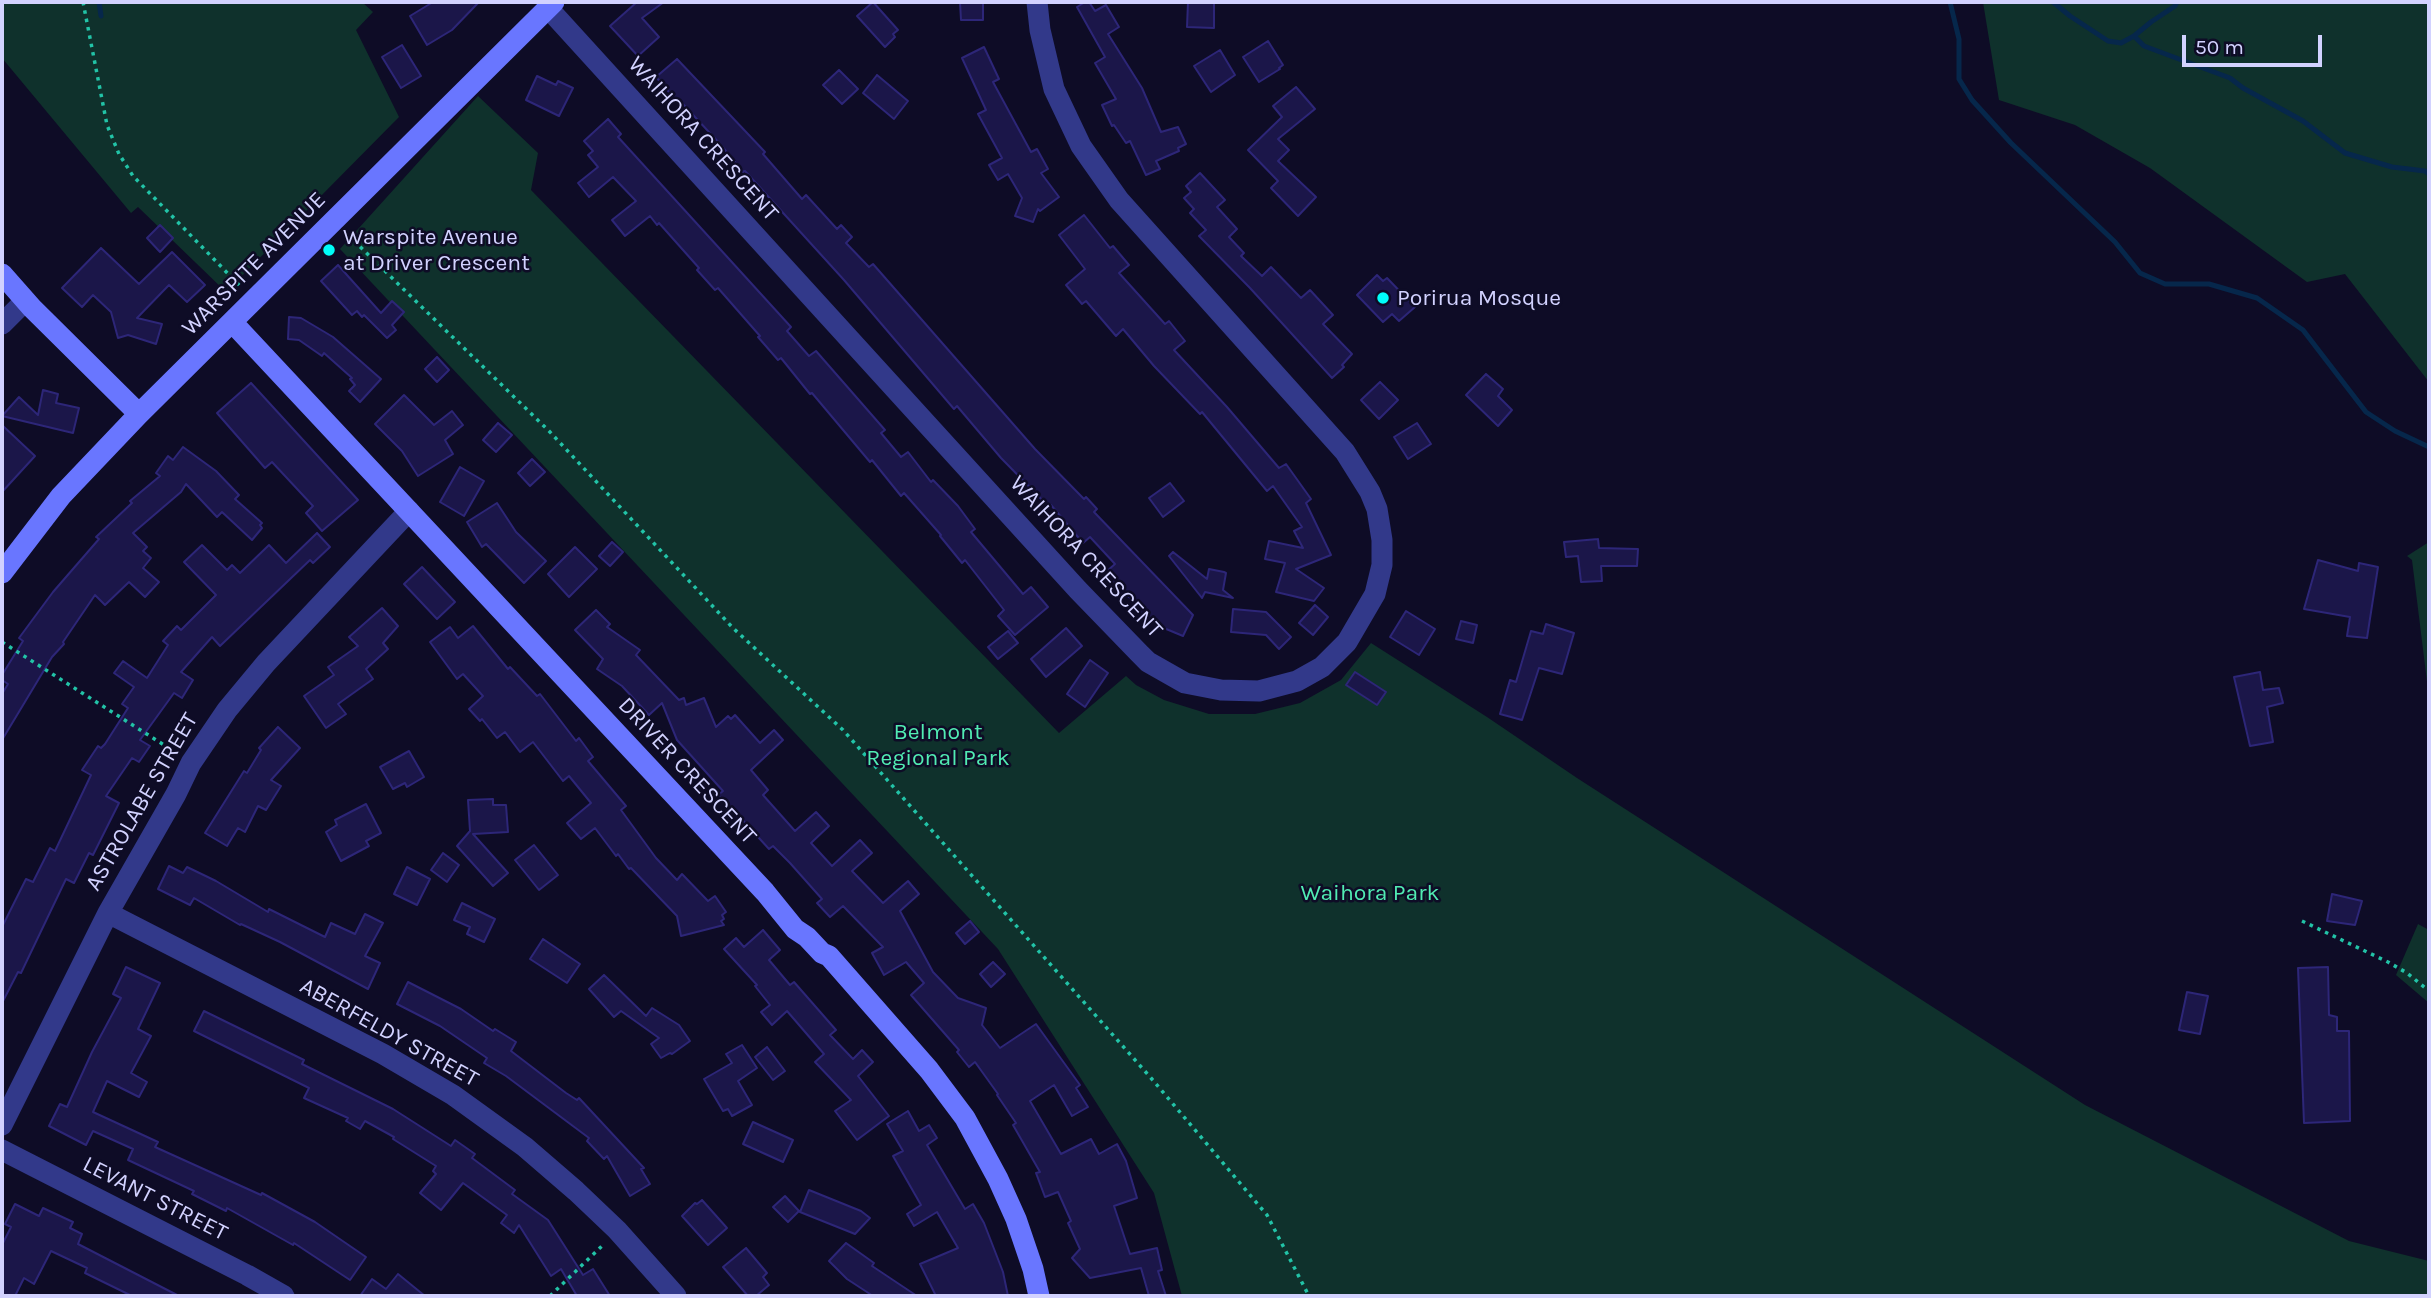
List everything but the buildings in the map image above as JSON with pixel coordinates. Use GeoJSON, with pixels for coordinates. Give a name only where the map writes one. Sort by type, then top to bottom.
{"type":"FeatureCollection","features":[{"type":"Feature","properties":{"kind":"street","name":"WAIHORA CRESCENT"},"geometry":{"type":"LineString","coordinates":[[551,5],[1068,579],[1139,653],[1185,683],[1221,690],[1259,691],[1297,681],[1322,667],[1335,655],[1353,633],[1375,594],[1382,565],[1382,540],[1377,509],[1370,492],[1345,452],[1119,200],[1080,146],[1055,89],[1040,30],[1038,2]]}},
{"type":"Feature","properties":{"kind":"street","name":"WARSPITE AVENUE"},"geometry":{"type":"LineString","coordinates":[[2,573],[61,496],[139,414],[551,5]]}},
{"type":"Feature","properties":{"kind":"street"},"geometry":{"type":"LineString","coordinates":[[2,274],[25,301],[139,414]]}},
{"type":"Feature","properties":{"kind":"street"},"geometry":{"type":"LineString","coordinates":[[2,324],[25,301]]}},
{"type":"Feature","properties":{"kind":"street","name":"DRIVER CRESCENT"},"geometry":{"type":"LineString","coordinates":[[232,322],[755,882],[795,929],[829,956],[941,1085],[965,1118],[998,1179],[1016,1219],[1040,1296]]}},
{"type":"Feature","properties":{"kind":"street","name":"ASTROLABE STREET"},"geometry":{"type":"LineString","coordinates":[[2,1125],[108,913],[191,763],[227,710],[266,663],[409,511]]}},
{"type":"Feature","properties":{"kind":"street","name":"ABERFELDY STREET"},"geometry":{"type":"LineString","coordinates":[[108,913],[431,1081],[525,1147],[576,1191],[617,1230],[676,1296]]}},
{"type":"Feature","properties":{"kind":"street","name":"LEVANT STREET"},"geometry":{"type":"LineString","coordinates":[[2,1150],[284,1296]]}},
{"type":"Feature","properties":{"kind":"path"},"geometry":{"type":"LineString","coordinates":[[83,2],[107,125],[119,154],[133,176],[230,274],[253,301]]}},
{"type":"Feature","properties":{"kind":"path"},"geometry":{"type":"LineString","coordinates":[[334,222],[518,399],[733,628],[843,730],[1151,1078],[1267,1215],[1309,1296]]}},
{"type":"Feature","properties":{"kind":"path"},"geometry":{"type":"LineString","coordinates":[[2,642],[191,763]]}},
{"type":"Feature","properties":{"kind":"path"},"geometry":{"type":"LineString","coordinates":[[2302,920],[2388,962],[2429,991]]}},
{"type":"Feature","properties":{"kind":"path"},"geometry":{"type":"LineString","coordinates":[[550,1296],[617,1230]]}},
{"type":"Feature","properties":{"kind":"green space"},"geometry":{"type":"Polygon","coordinates":[[[2,2],[362,2],[373,12],[356,30],[399,117],[226,292],[138,207],[131,213],[2,58],[2,2]]]}},
{"type":"Feature","properties":{"kind":"green space"},"geometry":{"type":"Polygon","coordinates":[[[1983,2],[2429,2],[2429,382],[2345,274],[2307,282],[2150,168],[2075,125],[1999,100],[1983,2]]]}},
{"type":"Feature","properties":{"kind":"green space"},"geometry":{"type":"Polygon","coordinates":[[[478,96],[538,153],[531,190],[1059,733],[1126,676],[1136,685],[1164,700],[1209,714],[1255,714],[1300,703],[1341,680],[1371,643],[2085,1105],[2349,1241],[2429,1261],[2429,1296],[1182,1296],[1154,1193],[998,949],[340,249],[478,96]]]}},
{"type":"Feature","properties":{"kind":"green space"},"geometry":{"type":"Polygon","coordinates":[[[2429,542],[2429,698],[2412,560],[2407,556],[2429,542]]]}},
{"type":"Feature","properties":{"kind":"green space"},"geometry":{"type":"Polygon","coordinates":[[[2418,924],[2429,930],[2429,1003],[2396,975],[2418,924]]]}},
{"type":"Feature","properties":{"kind":"waterway"},"geometry":{"type":"LineString","coordinates":[[99,2],[101,16]]}},
{"type":"Feature","properties":{"kind":"waterway"},"geometry":{"type":"LineString","coordinates":[[1950,2],[1959,39],[1959,79],[1972,100],[2011,143],[2115,242],[2140,273],[2165,284],[2209,284],[2257,298],[2303,330],[2366,412],[2395,431],[2429,447]]}},
{"type":"Feature","properties":{"kind":"waterway"},"geometry":{"type":"LineString","coordinates":[[2053,2],[2108,41],[2121,43],[2134,36],[2144,46],[2230,78],[2303,121],[2345,153],[2392,167],[2425,171],[2429,174]]}},
{"type":"Feature","properties":{"kind":"waterway"},"geometry":{"type":"LineString","coordinates":[[2134,36],[2177,2]]}},
{"type":"Feature","properties":{"kind":"place","name":"Warspite Avenue at Driver Crescent"},"geometry":{"type":"Point","coordinates":[329,250]}},
{"type":"Feature","properties":{"kind":"place","name":"Porirua Mosque"},"geometry":{"type":"Point","coordinates":[1383,298]}},
{"type":"Feature","properties":{"kind":"park label","name":"Belmont Regional Park"},"geometry":{"type":"Point","coordinates":[938,745]}},
{"type":"Feature","properties":{"kind":"park label","name":"Waihora Park"},"geometry":{"type":"Point","coordinates":[1370,893]}}]}
